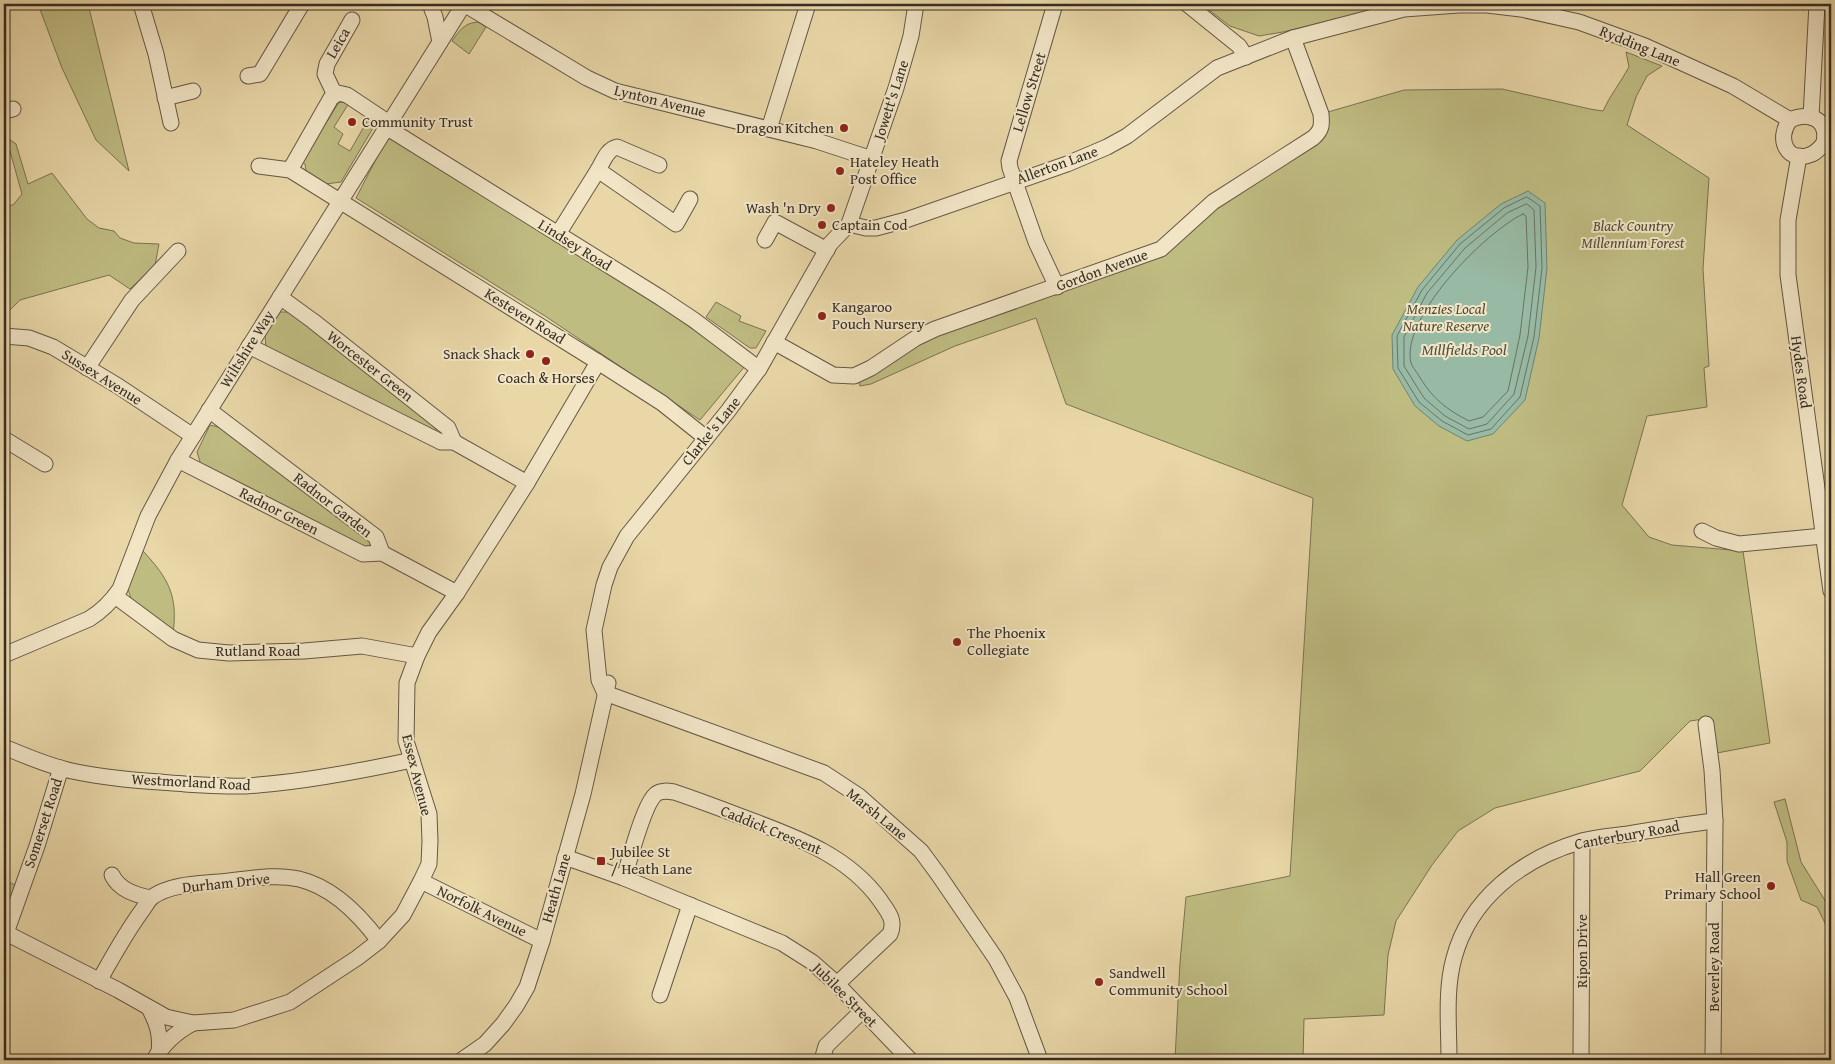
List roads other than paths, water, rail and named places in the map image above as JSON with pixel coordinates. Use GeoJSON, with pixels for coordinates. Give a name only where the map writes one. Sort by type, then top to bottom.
{"type":"FeatureCollection","features":[{"type":"Feature","properties":{"kind":"street"},"geometry":{"type":"LineString","coordinates":[[141,4],[156,54],[171,123]]}},
{"type":"Feature","properties":{"kind":"street"},"geometry":{"type":"LineString","coordinates":[[430,4],[435,17],[440,42]]}},
{"type":"Feature","properties":{"kind":"street","name":"Wiltshire Way"},"geometry":{"type":"LineString","coordinates":[[4,655],[89,619],[100,612],[120,589],[148,516],[178,460],[464,4]]}},
{"type":"Feature","properties":{"kind":"street","name":"Lynton Avenue"},"geometry":{"type":"LineString","coordinates":[[464,4],[587,78],[615,91],[817,141],[872,159]]}},
{"type":"Feature","properties":{"kind":"street"},"geometry":{"type":"LineString","coordinates":[[768,129],[808,4]]}},
{"type":"Feature","properties":{"kind":"street","name":"Jowett's Lane"},"geometry":{"type":"LineString","coordinates":[[828,247],[849,224],[896,88],[910,36],[916,4]]}},
{"type":"Feature","properties":{"kind":"street","name":"Lellow Street"},"geometry":{"type":"LineString","coordinates":[[1055,4],[1008,161],[1036,242],[1058,287]]}},
{"type":"Feature","properties":{"kind":"street"},"geometry":{"type":"LineString","coordinates":[[1187,4],[1239,46],[1246,57]]}},
{"type":"Feature","properties":{"kind":"street"},"geometry":{"type":"LineString","coordinates":[[1816,4],[1824,128],[1823,145],[1814,153],[1799,156],[1789,151],[1784,143],[1784,132],[1790,120],[1803,115],[1824,128]]}},
{"type":"Feature","properties":{"kind":"street"},"geometry":{"type":"LineString","coordinates":[[248,76],[260,74],[300,5]]}},
{"type":"Feature","properties":{"kind":"street","name":"Rydding Lane"},"geometry":{"type":"LineString","coordinates":[[1246,57],[1293,38],[1404,9],[1487,5],[1521,9],[1579,22],[1645,46],[1733,86],[1790,120]]}},
{"type":"Feature","properties":{"kind":"street","name":"Leica"},"geometry":{"type":"LineString","coordinates":[[335,95],[326,74],[327,64],[352,20]]}},
{"type":"Feature","properties":{"kind":"street","name":"Gordon Avenue"},"geometry":{"type":"LineString","coordinates":[[774,342],[833,375],[854,376],[871,368],[916,338],[935,329],[1161,249],[1213,202],[1313,138],[1320,131],[1322,124],[1321,114],[1293,38]]}},
{"type":"Feature","properties":{"kind":"street","name":"Allerton Lane"},"geometry":{"type":"LineString","coordinates":[[849,224],[876,228],[906,220],[1067,164],[1107,147],[1127,136],[1217,68],[1246,57]]}},
{"type":"Feature","properties":{"kind":"street"},"geometry":{"type":"LineString","coordinates":[[165,98],[193,91]]}},
{"type":"Feature","properties":{"kind":"street","name":"Lindsey Road"},"geometry":{"type":"LineString","coordinates":[[335,95],[338,93],[347,95],[387,125],[686,314],[759,369]]}},
{"type":"Feature","properties":{"kind":"street"},"geometry":{"type":"LineString","coordinates":[[259,166],[290,170],[331,98],[335,95]]}},
{"type":"Feature","properties":{"kind":"street"},"geometry":{"type":"LineString","coordinates":[[558,234],[613,147],[659,165]]}},
{"type":"Feature","properties":{"kind":"street","name":"Hydes Road"},"geometry":{"type":"LineString","coordinates":[[1799,156],[1788,220],[1788,275],[1825,529],[1831,591]]}},
{"type":"Feature","properties":{"kind":"street","name":"Kesteven Road"},"geometry":{"type":"LineString","coordinates":[[290,170],[662,403],[706,438]]}},
{"type":"Feature","properties":{"kind":"street"},"geometry":{"type":"LineString","coordinates":[[598,170],[676,224],[690,198]]}},
{"type":"Feature","properties":{"kind":"street"},"geometry":{"type":"LineString","coordinates":[[765,240],[775,222],[828,247]]}},
{"type":"Feature","properties":{"kind":"street","name":"Clarke's Lane"},"geometry":{"type":"LineString","coordinates":[[605,693],[608,686],[608,677],[598,617],[604,585],[610,567],[627,536],[759,369],[828,247]]}},
{"type":"Feature","properties":{"kind":"street"},"geometry":{"type":"LineString","coordinates":[[87,368],[132,300],[178,251]]}},
{"type":"Feature","properties":{"kind":"street","name":"Worcester Green"},"geometry":{"type":"LineString","coordinates":[[280,297],[313,320],[448,428],[454,442]]}},
{"type":"Feature","properties":{"kind":"street","name":"Sussex Avenue"},"geometry":{"type":"LineString","coordinates":[[4,336],[29,338],[53,347],[118,386],[193,436]]}},
{"type":"Feature","properties":{"kind":"street","name":"Worcester Green"},"geometry":{"type":"LineString","coordinates":[[249,346],[441,442],[454,442],[527,483]]}},
{"type":"Feature","properties":{"kind":"street","name":"Essex Avenue"},"geometry":{"type":"LineString","coordinates":[[5,934],[166,1017],[193,1023],[234,1020],[290,1002],[357,958],[379,941],[403,915],[429,864],[429,814],[406,741],[407,683],[417,656],[429,632],[457,593],[527,483],[598,362]]}},
{"type":"Feature","properties":{"kind":"street","name":"Radnor Garden"},"geometry":{"type":"LineString","coordinates":[[209,410],[376,537],[382,553],[457,593]]}},
{"type":"Feature","properties":{"kind":"street"},"geometry":{"type":"LineString","coordinates":[[4,439],[46,464]]}},
{"type":"Feature","properties":{"kind":"street","name":"Radnor Green"},"geometry":{"type":"LineString","coordinates":[[178,460],[363,554],[382,553]]}},
{"type":"Feature","properties":{"kind":"street"},"geometry":{"type":"LineString","coordinates":[[1702,531],[1716,538],[1739,544],[1825,529]]}},
{"type":"Feature","properties":{"kind":"street","name":"Rutland Road"},"geometry":{"type":"LineString","coordinates":[[115,596],[173,639],[198,650],[230,653],[304,651],[362,646],[417,656]]}},
{"type":"Feature","properties":{"kind":"street","name":"Heath Lane"},"geometry":{"type":"LineString","coordinates":[[462,1060],[485,1044],[503,1024],[527,987],[542,941],[582,794],[605,693]]}},
{"type":"Feature","properties":{"kind":"street","name":"Marsh Lane"},"geometry":{"type":"LineString","coordinates":[[605,693],[824,773],[859,796],[921,851],[938,874],[996,959],[1017,998],[1040,1060]]}},
{"type":"Feature","properties":{"kind":"street","name":"Beverley Road"},"geometry":{"type":"LineString","coordinates":[[1706,724],[1712,770],[1715,820],[1713,1060]]}},
{"type":"Feature","properties":{"kind":"street","name":"Westmorland Road"},"geometry":{"type":"LineString","coordinates":[[4,747],[73,771],[141,781],[231,786],[256,786],[371,769],[412,760]]}},
{"type":"Feature","properties":{"kind":"street","name":"Somerset Road"},"geometry":{"type":"LineString","coordinates":[[5,934],[37,846],[61,768]]}},
{"type":"Feature","properties":{"kind":"street","name":"Caddick Crescent"},"geometry":{"type":"LineString","coordinates":[[624,878],[647,809],[655,795],[662,791],[674,792],[815,846],[846,866],[876,895],[891,916],[893,927],[890,934],[837,984]]}},
{"type":"Feature","properties":{"kind":"street","name":"Canterbury Road"},"geometry":{"type":"LineString","coordinates":[[1449,1060],[1450,975],[1458,943],[1464,929],[1491,892],[1503,880],[1552,851],[1582,841],[1715,820]]}},
{"type":"Feature","properties":{"kind":"street","name":"Ripon Drive"},"geometry":{"type":"LineString","coordinates":[[1581,1060],[1582,841]]}},
{"type":"Feature","properties":{"kind":"street","name":"Jubilee Street"},"geometry":{"type":"LineString","coordinates":[[565,857],[624,878],[782,943],[812,962],[837,984],[910,1060]]}},
{"type":"Feature","properties":{"kind":"street"},"geometry":{"type":"LineString","coordinates":[[99,981],[128,931],[151,898],[137,895],[117,885],[112,876]]}},
{"type":"Feature","properties":{"kind":"street","name":"Durham Drive"},"geometry":{"type":"LineString","coordinates":[[151,898],[169,889],[191,885],[257,878],[297,879],[309,883],[339,899],[368,926],[379,941]]}},
{"type":"Feature","properties":{"kind":"street","name":"Norfolk Avenue"},"geometry":{"type":"LineString","coordinates":[[421,882],[542,941]]}},
{"type":"Feature","properties":{"kind":"street"},"geometry":{"type":"LineString","coordinates":[[660,995],[690,905]]}},
{"type":"Feature","properties":{"kind":"street","name":"Essex Avenue"},"geometry":{"type":"LineString","coordinates":[[148,1008],[158,1024],[160,1039],[156,1056]]}},
{"type":"Feature","properties":{"kind":"street"},"geometry":{"type":"LineString","coordinates":[[822,1060],[826,1046],[862,1011]]}},
{"type":"Feature","properties":{"kind":"street"},"geometry":{"type":"LineString","coordinates":[[156,1056],[180,1030],[193,1023]]}},
{"type":"Feature","properties":{"kind":"water","name":"Millfields Pool"},"geometry":{"type":"Polygon","coordinates":[[[1528,191],[1545,203],[1547,268],[1539,338],[1525,400],[1493,434],[1467,441],[1439,426],[1415,406],[1393,369],[1392,335],[1418,287],[1457,240],[1501,204],[1528,191]]]}},
{"type":"Feature","properties":{"kind":"place","name":"Community Trust"},"geometry":{"type":"Point","coordinates":[352,122]}},
{"type":"Feature","properties":{"kind":"place","name":"Dragon Kitchen"},"geometry":{"type":"Point","coordinates":[844,128]}},
{"type":"Feature","properties":{"kind":"place","name":"Hateley Heath Post Office"},"geometry":{"type":"Point","coordinates":[840,171]}},
{"type":"Feature","properties":{"kind":"place","name":"Wash 'n Dry"},"geometry":{"type":"Point","coordinates":[831,208]}},
{"type":"Feature","properties":{"kind":"place","name":"Captain Cod"},"geometry":{"type":"Point","coordinates":[822,225]}},
{"type":"Feature","properties":{"kind":"place","name":"Kangaroo Pouch Nursery"},"geometry":{"type":"Point","coordinates":[822,316]}},
{"type":"Feature","properties":{"kind":"place","name":"Snack Shack"},"geometry":{"type":"Point","coordinates":[530,354]}},
{"type":"Feature","properties":{"kind":"place","name":"Coach & Horses"},"geometry":{"type":"Point","coordinates":[546,361]}},
{"type":"Feature","properties":{"kind":"place","name":"The Phoenix Collegiate"},"geometry":{"type":"Point","coordinates":[957,642]}},
{"type":"Feature","properties":{"kind":"place","name":"Jubilee St / Heath Lane"},"geometry":{"type":"Point","coordinates":[601,861]}},
{"type":"Feature","properties":{"kind":"place","name":"Hall Green Primary School"},"geometry":{"type":"Point","coordinates":[1771,886]}},
{"type":"Feature","properties":{"kind":"place","name":"Sandwell Community School"},"geometry":{"type":"Point","coordinates":[1099,982]}},
{"type":"Feature","properties":{"kind":"park label","name":"Black Country Millennium Forest"},"geometry":{"type":"Point","coordinates":[1633,234]}},
{"type":"Feature","properties":{"kind":"park label","name":"Menzies Local Nature Reserve"},"geometry":{"type":"Point","coordinates":[1446,318]}}]}
